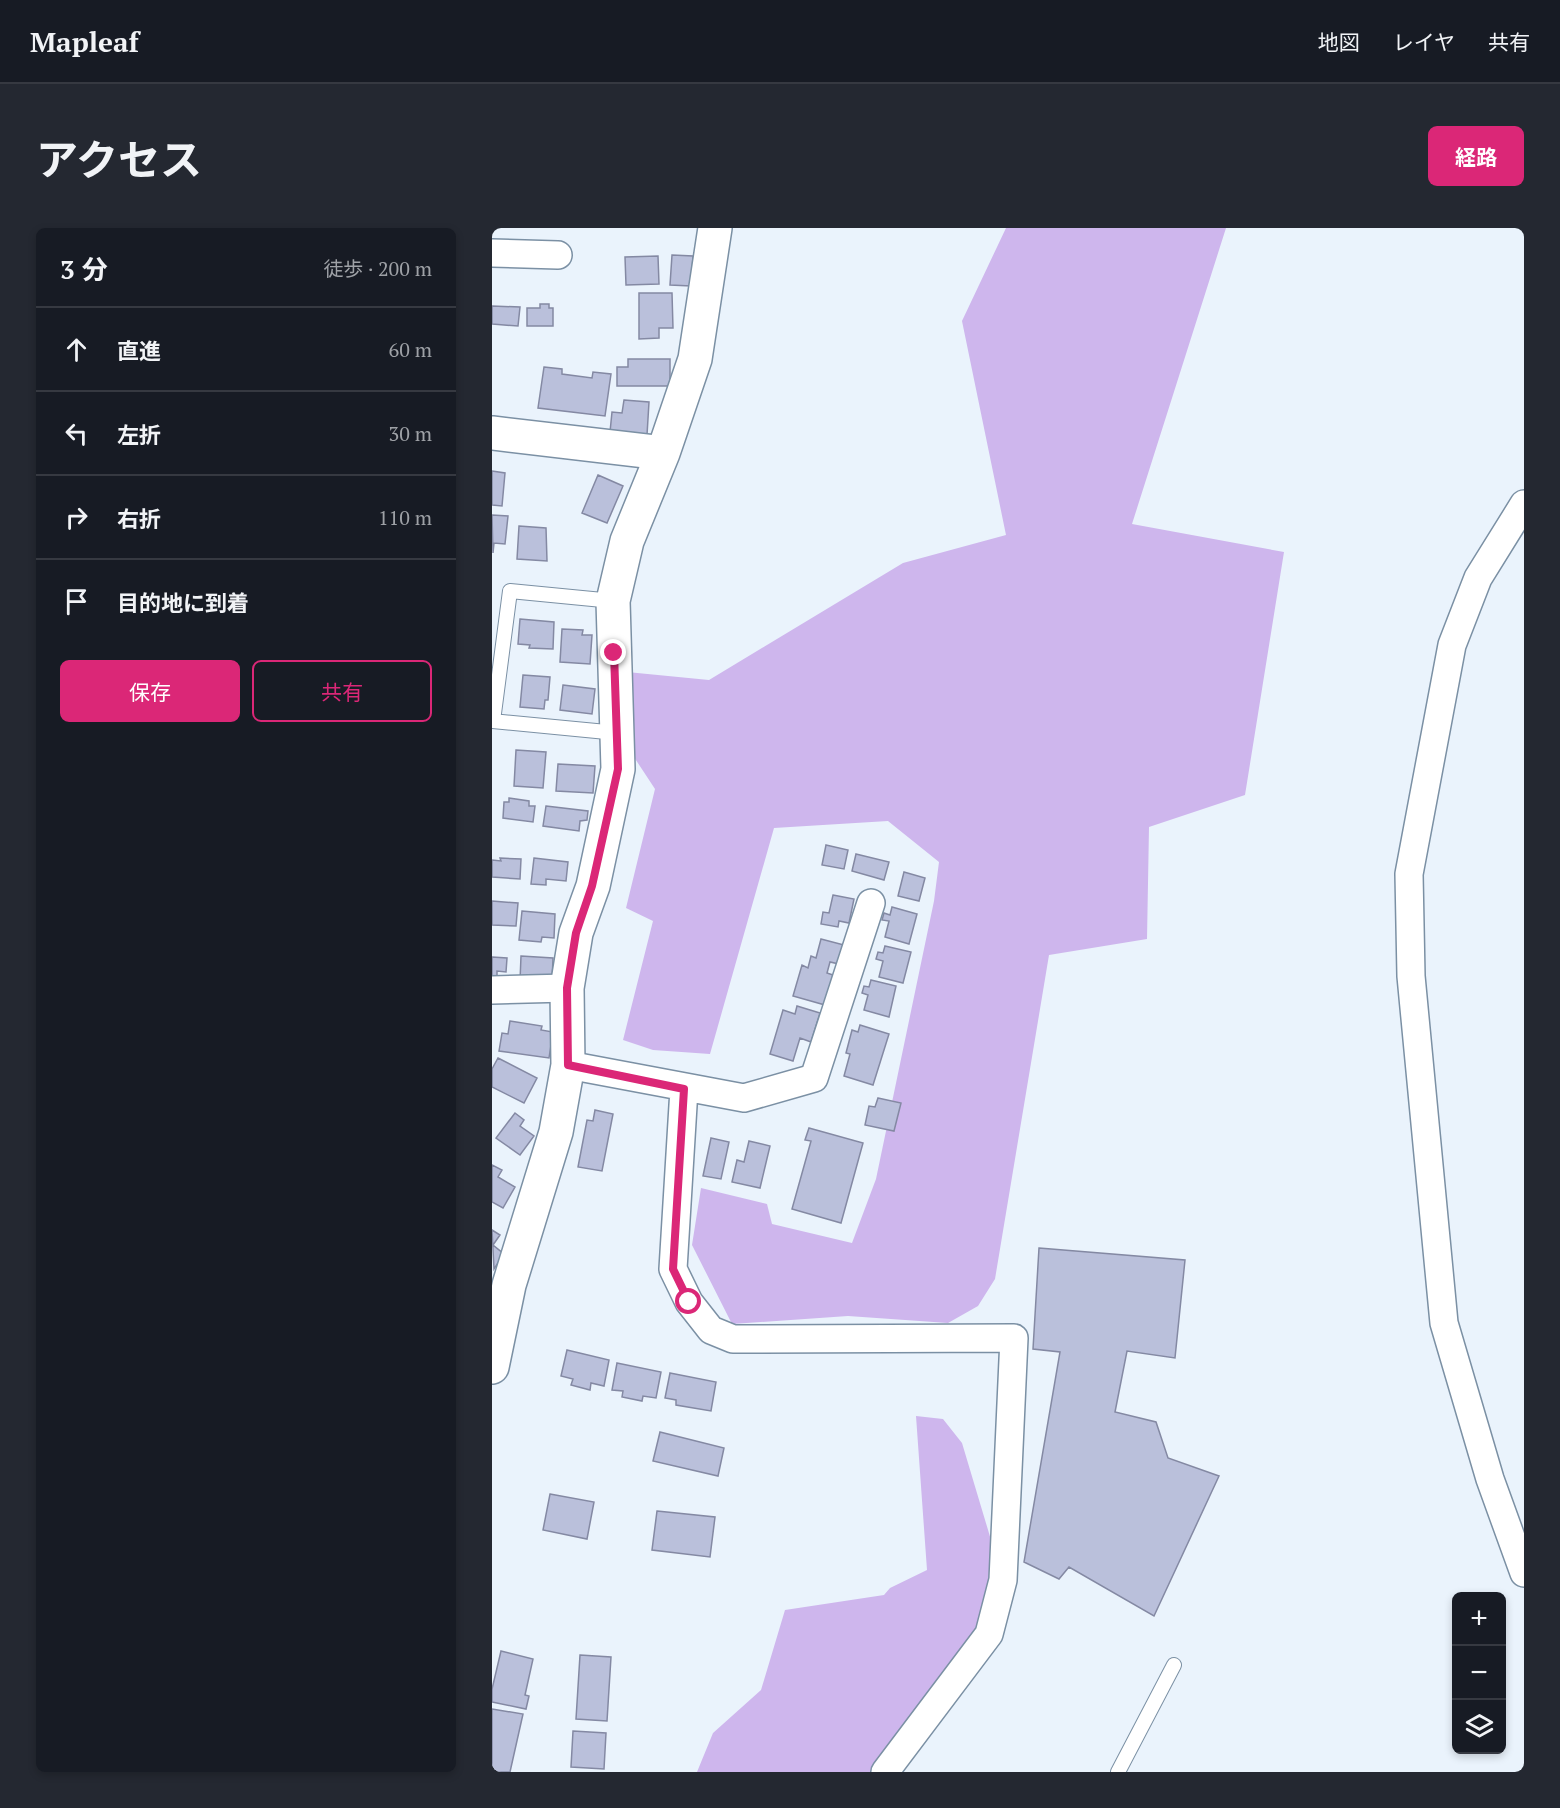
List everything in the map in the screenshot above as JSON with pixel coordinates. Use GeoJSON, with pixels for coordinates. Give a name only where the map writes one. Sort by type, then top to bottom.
{"type":"FeatureCollection","features":[{"type":"Feature","properties":{"kind":"street"},"geometry":{"type":"LineString","coordinates":[[492,1367],[501,1279],[556,1132],[568,1065],[567,988],[576,933],[592,886],[618,769],[613,601],[627,541],[663,453],[695,359],[715,228]]}},
{"type":"Feature","properties":{"kind":"street"},"geometry":{"type":"LineString","coordinates":[[492,253],[558,255]]}},
{"type":"Feature","properties":{"kind":"street"},"geometry":{"type":"LineString","coordinates":[[492,433],[663,453]]}},
{"type":"Feature","properties":{"kind":"street"},"geometry":{"type":"LineString","coordinates":[[1524,504],[1478,578],[1452,645],[1409,874],[1411,976],[1444,1323],[1490,1479],[1524,1573]]}},
{"type":"Feature","properties":{"kind":"street"},"geometry":{"type":"LineString","coordinates":[[568,1065],[684,1089],[744,1098],[814,1078],[871,903]]}},
{"type":"Feature","properties":{"kind":"street"},"geometry":{"type":"LineString","coordinates":[[492,990],[567,988]]}},
{"type":"Feature","properties":{"kind":"street"},"geometry":{"type":"LineString","coordinates":[[684,1089],[673,1269],[689,1302],[711,1330],[732,1339],[1014,1338],[1003,1580],[989,1634],[885,1772]]}},
{"type":"Feature","properties":{"kind":"lane"},"geometry":{"type":"LineString","coordinates":[[613,601],[510,591],[493,721],[617,733]]}},
{"type":"Feature","properties":{"kind":"lane"},"geometry":{"type":"LineString","coordinates":[[1118,1772],[1174,1665]]}},
{"type":"Feature","properties":{"kind":"shaded area"},"geometry":{"type":"Polygon","coordinates":[[[1006,228],[1226,228],[1132,524],[1284,552],[1245,795],[1149,827],[1147,939],[1049,955],[995,1279],[978,1306],[948,1323],[848,1316],[732,1324],[692,1245],[701,1188],[767,1204],[772,1224],[852,1243],[876,1179],[934,901],[939,862],[888,821],[774,828],[710,1054],[653,1050],[623,1040],[653,921],[626,908],[655,789],[630,751],[627,672],[709,680],[903,563],[1006,535],[962,321],[1006,228]]]}},
{"type":"Feature","properties":{"kind":"shaded area"},"geometry":{"type":"Polygon","coordinates":[[[916,1416],[943,1419],[962,1443],[1003,1580],[976,1646],[883,1772],[697,1772],[713,1733],[761,1690],[785,1610],[884,1595],[890,1588],[927,1570],[916,1416]]]}},
{"type":"Feature","properties":{"kind":"building"},"geometry":{"type":"Polygon","coordinates":[[[672,255],[693,256],[691,286],[670,285],[672,255]]]}},
{"type":"Feature","properties":{"kind":"building"},"geometry":{"type":"Polygon","coordinates":[[[658,256],[659,284],[626,285],[625,257],[658,256]]]}},
{"type":"Feature","properties":{"kind":"building"},"geometry":{"type":"Polygon","coordinates":[[[639,293],[672,293],[673,328],[659,328],[659,338],[639,339],[639,293]]]}},
{"type":"Feature","properties":{"kind":"building"},"geometry":{"type":"Polygon","coordinates":[[[540,304],[549,304],[549,308],[553,308],[553,326],[527,326],[527,308],[540,308],[540,304]]]}},
{"type":"Feature","properties":{"kind":"building"},"geometry":{"type":"Polygon","coordinates":[[[492,306],[520,307],[518,326],[492,324],[492,306]]]}},
{"type":"Feature","properties":{"kind":"building"},"geometry":{"type":"Polygon","coordinates":[[[628,359],[670,359],[670,386],[617,386],[617,367],[628,367],[628,359]]]}},
{"type":"Feature","properties":{"kind":"building"},"geometry":{"type":"Polygon","coordinates":[[[544,367],[562,369],[562,374],[592,378],[593,372],[611,374],[605,416],[538,408],[544,367]]]}},
{"type":"Feature","properties":{"kind":"building"},"geometry":{"type":"Polygon","coordinates":[[[624,400],[649,402],[647,435],[610,432],[612,412],[622,413],[624,400]]]}},
{"type":"Feature","properties":{"kind":"building"},"geometry":{"type":"Polygon","coordinates":[[[492,471],[505,473],[502,506],[492,505],[492,471]]]}},
{"type":"Feature","properties":{"kind":"building"},"geometry":{"type":"Polygon","coordinates":[[[598,475],[623,486],[607,523],[582,513],[598,475]]]}},
{"type":"Feature","properties":{"kind":"building"},"geometry":{"type":"Polygon","coordinates":[[[492,515],[508,516],[505,544],[494,543],[493,553],[492,515]]]}},
{"type":"Feature","properties":{"kind":"building"},"geometry":{"type":"Polygon","coordinates":[[[519,526],[546,528],[547,561],[517,559],[519,526]]]}},
{"type":"Feature","properties":{"kind":"building"},"geometry":{"type":"Polygon","coordinates":[[[520,619],[554,622],[553,649],[529,648],[530,645],[518,644],[520,619]]]}},
{"type":"Feature","properties":{"kind":"building"},"geometry":{"type":"Polygon","coordinates":[[[562,629],[583,630],[582,635],[592,635],[590,664],[560,662],[562,629]]]}},
{"type":"Feature","properties":{"kind":"building"},"geometry":{"type":"Polygon","coordinates":[[[523,675],[550,677],[548,700],[545,700],[544,709],[520,707],[523,675]]]}},
{"type":"Feature","properties":{"kind":"building"},"geometry":{"type":"Polygon","coordinates":[[[563,685],[595,689],[592,714],[560,710],[563,685]]]}},
{"type":"Feature","properties":{"kind":"building"},"geometry":{"type":"Polygon","coordinates":[[[516,750],[546,752],[543,788],[514,786],[516,750]]]}},
{"type":"Feature","properties":{"kind":"building"},"geometry":{"type":"Polygon","coordinates":[[[558,764],[595,766],[593,793],[556,791],[558,764]]]}},
{"type":"Feature","properties":{"kind":"building"},"geometry":{"type":"Polygon","coordinates":[[[509,798],[529,801],[529,806],[535,806],[533,822],[503,818],[504,802],[509,802],[509,798]]]}},
{"type":"Feature","properties":{"kind":"building"},"geometry":{"type":"Polygon","coordinates":[[[546,806],[588,811],[587,820],[580,821],[579,831],[543,826],[546,806]]]}},
{"type":"Feature","properties":{"kind":"building"},"geometry":{"type":"Polygon","coordinates":[[[826,845],[848,850],[844,869],[822,865],[826,845]]]}},
{"type":"Feature","properties":{"kind":"building"},"geometry":{"type":"Polygon","coordinates":[[[856,854],[889,862],[884,880],[852,871],[856,854]]]}},
{"type":"Feature","properties":{"kind":"building"},"geometry":{"type":"Polygon","coordinates":[[[500,858],[521,859],[520,879],[492,877],[492,860],[501,861],[500,858]]]}},
{"type":"Feature","properties":{"kind":"building"},"geometry":{"type":"Polygon","coordinates":[[[534,858],[568,862],[566,881],[546,879],[546,885],[531,884],[534,858]]]}},
{"type":"Feature","properties":{"kind":"building"},"geometry":{"type":"Polygon","coordinates":[[[904,872],[925,878],[919,901],[898,896],[904,872]]]}},
{"type":"Feature","properties":{"kind":"building"},"geometry":{"type":"Polygon","coordinates":[[[833,895],[854,899],[849,923],[839,921],[838,927],[821,924],[823,912],[829,913],[833,895]]]}},
{"type":"Feature","properties":{"kind":"building"},"geometry":{"type":"Polygon","coordinates":[[[492,901],[518,903],[516,926],[492,925],[492,901]]]}},
{"type":"Feature","properties":{"kind":"building"},"geometry":{"type":"Polygon","coordinates":[[[892,907],[917,914],[909,944],[885,937],[889,921],[882,920],[884,913],[890,915],[892,907]]]}},
{"type":"Feature","properties":{"kind":"building"},"geometry":{"type":"Polygon","coordinates":[[[522,911],[555,914],[554,938],[542,937],[541,942],[519,940],[522,911]]]}},
{"type":"Feature","properties":{"kind":"building"},"geometry":{"type":"Polygon","coordinates":[[[821,939],[844,945],[839,964],[830,962],[827,973],[833,975],[825,1005],[793,996],[802,965],[808,968],[811,956],[816,958],[821,939]]]}},
{"type":"Feature","properties":{"kind":"building"},"geometry":{"type":"Polygon","coordinates":[[[885,946],[911,952],[903,983],[879,977],[883,961],[876,959],[878,952],[883,953],[885,946]]]}},
{"type":"Feature","properties":{"kind":"building"},"geometry":{"type":"Polygon","coordinates":[[[521,956],[553,958],[552,982],[520,981],[521,956]]]}},
{"type":"Feature","properties":{"kind":"building"},"geometry":{"type":"Polygon","coordinates":[[[492,957],[507,958],[506,972],[497,971],[497,980],[492,979],[492,957]]]}},
{"type":"Feature","properties":{"kind":"building"},"geometry":{"type":"Polygon","coordinates":[[[871,980],[896,986],[889,1017],[864,1010],[868,995],[862,993],[864,986],[869,987],[871,980]]]}},
{"type":"Feature","properties":{"kind":"building"},"geometry":{"type":"Polygon","coordinates":[[[797,1006],[820,1013],[811,1042],[800,1038],[793,1061],[770,1054],[783,1010],[795,1014],[797,1006]]]}},
{"type":"Feature","properties":{"kind":"building"},"geometry":{"type":"Polygon","coordinates":[[[510,1021],[542,1026],[541,1030],[553,1032],[549,1058],[499,1051],[502,1033],[508,1034],[510,1021]]]}},
{"type":"Feature","properties":{"kind":"building"},"geometry":{"type":"Polygon","coordinates":[[[860,1025],[889,1034],[873,1085],[844,1076],[850,1054],[846,1053],[852,1030],[858,1032],[860,1025]]]}},
{"type":"Feature","properties":{"kind":"building"},"geometry":{"type":"Polygon","coordinates":[[[498,1058],[537,1078],[524,1103],[492,1087],[492,1069],[498,1058]]]}},
{"type":"Feature","properties":{"kind":"building"},"geometry":{"type":"Polygon","coordinates":[[[878,1098],[901,1103],[894,1131],[865,1125],[869,1106],[875,1107],[878,1098]]]}},
{"type":"Feature","properties":{"kind":"building"},"geometry":{"type":"Polygon","coordinates":[[[595,1110],[613,1114],[602,1171],[578,1167],[587,1120],[593,1121],[595,1110]]]}},
{"type":"Feature","properties":{"kind":"building"},"geometry":{"type":"Polygon","coordinates":[[[515,1113],[524,1120],[520,1126],[534,1136],[520,1155],[496,1138],[515,1113]]]}},
{"type":"Feature","properties":{"kind":"building"},"geometry":{"type":"Polygon","coordinates":[[[809,1128],[863,1143],[841,1223],[792,1209],[811,1141],[805,1140],[809,1128]]]}},
{"type":"Feature","properties":{"kind":"building"},"geometry":{"type":"Polygon","coordinates":[[[711,1138],[729,1142],[721,1179],[703,1176],[711,1138]]]}},
{"type":"Feature","properties":{"kind":"building"},"geometry":{"type":"Polygon","coordinates":[[[749,1141],[770,1146],[760,1188],[732,1182],[737,1160],[744,1162],[749,1141]]]}},
{"type":"Feature","properties":{"kind":"building"},"geometry":{"type":"Polygon","coordinates":[[[492,1165],[502,1170],[498,1177],[515,1187],[503,1208],[492,1202],[492,1165]]]}},
{"type":"Feature","properties":{"kind":"building"},"geometry":{"type":"Polygon","coordinates":[[[492,1230],[500,1235],[493,1245],[504,1254],[494,1269],[492,1230]]]}},
{"type":"Feature","properties":{"kind":"building"},"geometry":{"type":"Polygon","coordinates":[[[1039,1248],[1185,1260],[1175,1358],[1127,1351],[1115,1412],[1156,1422],[1168,1458],[1219,1476],[1154,1616],[1069,1567],[1059,1579],[1024,1562],[1060,1352],[1033,1349],[1039,1248]]]}},
{"type":"Feature","properties":{"kind":"building"},"geometry":{"type":"Polygon","coordinates":[[[567,1350],[609,1360],[604,1386],[591,1383],[590,1390],[571,1385],[573,1379],[561,1376],[567,1350]]]}},
{"type":"Feature","properties":{"kind":"building"},"geometry":{"type":"Polygon","coordinates":[[[617,1363],[661,1372],[656,1398],[643,1396],[642,1401],[622,1397],[623,1391],[612,1390],[617,1363]]]}},
{"type":"Feature","properties":{"kind":"building"},"geometry":{"type":"Polygon","coordinates":[[[670,1373],[716,1382],[711,1411],[676,1405],[676,1400],[665,1398],[670,1373]]]}},
{"type":"Feature","properties":{"kind":"building"},"geometry":{"type":"Polygon","coordinates":[[[660,1432],[724,1448],[718,1476],[653,1461],[660,1432]]]}},
{"type":"Feature","properties":{"kind":"building"},"geometry":{"type":"Polygon","coordinates":[[[550,1494],[594,1502],[587,1539],[543,1530],[550,1494]]]}},
{"type":"Feature","properties":{"kind":"building"},"geometry":{"type":"Polygon","coordinates":[[[657,1511],[715,1517],[710,1557],[652,1550],[657,1511]]]}},
{"type":"Feature","properties":{"kind":"building"},"geometry":{"type":"Polygon","coordinates":[[[501,1651],[533,1659],[525,1695],[529,1696],[526,1709],[492,1702],[492,1689],[501,1651]]]}},
{"type":"Feature","properties":{"kind":"building"},"geometry":{"type":"Polygon","coordinates":[[[580,1655],[611,1657],[607,1721],[576,1719],[580,1655]]]}},
{"type":"Feature","properties":{"kind":"building"},"geometry":{"type":"Polygon","coordinates":[[[492,1709],[523,1714],[510,1772],[492,1772],[492,1709]]]}},
{"type":"Feature","properties":{"kind":"building"},"geometry":{"type":"Polygon","coordinates":[[[573,1731],[606,1733],[604,1769],[571,1767],[573,1731]]]}},
{"type":"Feature","properties":{"kind":"route"},"geometry":{"type":"LineString","coordinates":[[614,653],[618,769],[603,845],[576,933],[567,988],[568,1065],[684,1089],[673,1269],[689,1302]]}}]}
